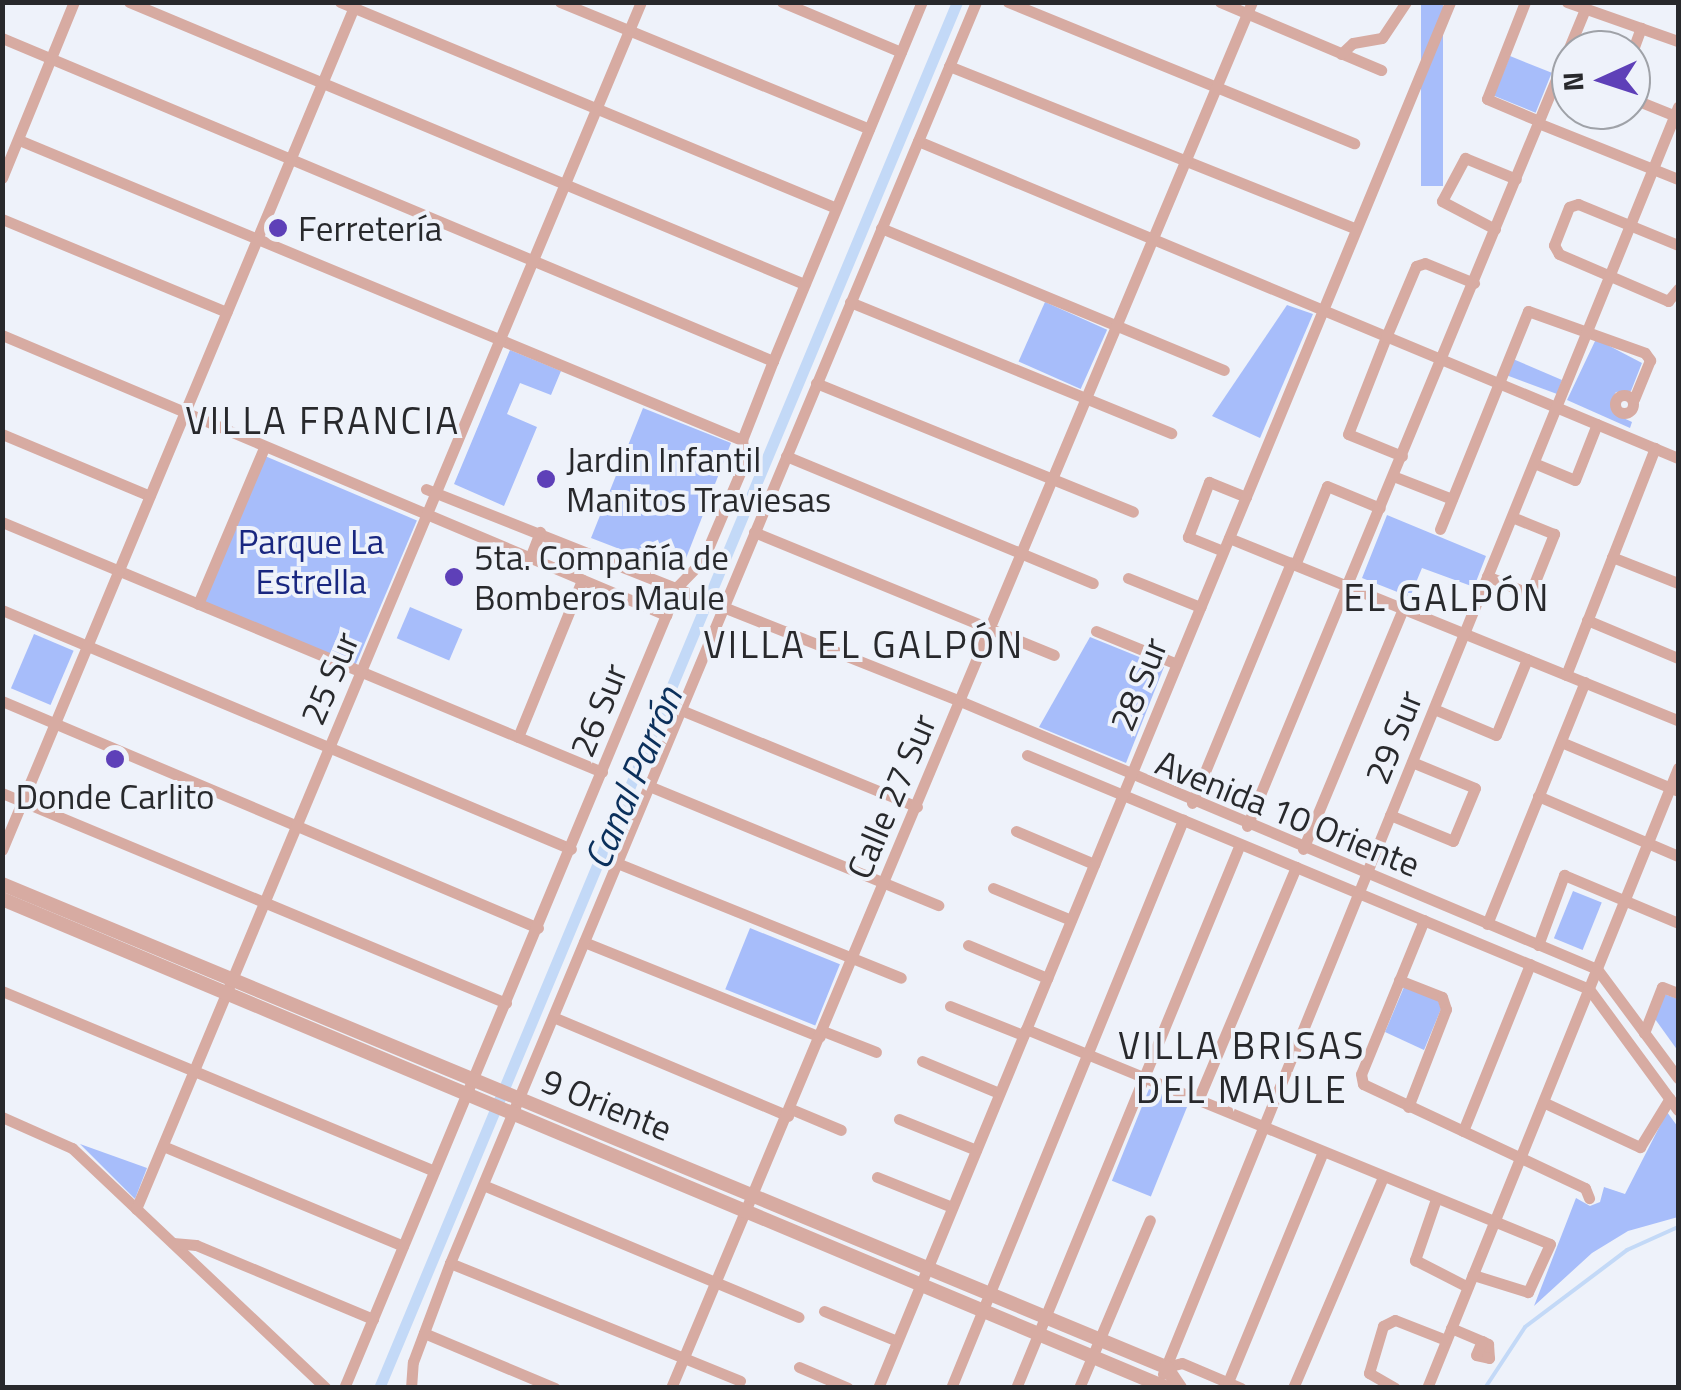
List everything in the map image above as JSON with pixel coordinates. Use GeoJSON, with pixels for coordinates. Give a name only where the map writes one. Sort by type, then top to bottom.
{"type":"FeatureCollection","features":[{"type":"Feature","properties":{"kind":"street"},"geometry":{"type":"LineString","coordinates":[[2,178],[74,2]]}},
{"type":"Feature","properties":{"kind":"street"},"geometry":{"type":"LineString","coordinates":[[129,2],[804,284]]}},
{"type":"Feature","properties":{"kind":"street"},"geometry":{"type":"LineString","coordinates":[[340,2],[836,208]]}},
{"type":"Feature","properties":{"kind":"street"},"geometry":{"type":"LineString","coordinates":[[560,2],[869,129]]}},
{"type":"Feature","properties":{"kind":"street","name":"25 Sur"},"geometry":{"type":"LineString","coordinates":[[136,1209],[426,515],[431,491],[500,340],[641,2]]}},
{"type":"Feature","properties":{"kind":"street"},"geometry":{"type":"LineString","coordinates":[[782,2],[902,52]]}},
{"type":"Feature","properties":{"kind":"street","name":"26 Sur"},"geometry":{"type":"LineString","coordinates":[[344,1388],[678,586],[704,560],[745,461],[742,440],[922,2]]}},
{"type":"Feature","properties":{"kind":"street"},"geometry":{"type":"LineString","coordinates":[[411,1388],[424,1333],[513,1104],[649,786],[719,604],[754,532],[976,2]]}},
{"type":"Feature","properties":{"kind":"street"},"geometry":{"type":"LineString","coordinates":[[1008,2],[1354,143]]}},
{"type":"Feature","properties":{"kind":"street"},"geometry":{"type":"LineString","coordinates":[[1220,2],[1250,8],[1381,70]]}},
{"type":"Feature","properties":{"kind":"street"},"geometry":{"type":"LineString","coordinates":[[1341,54],[1353,44],[1382,38],[1406,2]]}},
{"type":"Feature","properties":{"kind":"street","name":"28 Sur"},"geometry":{"type":"LineString","coordinates":[[878,1388],[1450,2]]}},
{"type":"Feature","properties":{"kind":"street"},"geometry":{"type":"LineString","coordinates":[[1525,2],[1487,99],[1678,179]]}},
{"type":"Feature","properties":{"kind":"street"},"geometry":{"type":"LineString","coordinates":[[1567,2],[1678,41]]}},
{"type":"Feature","properties":{"kind":"street"},"geometry":{"type":"LineString","coordinates":[[2,850],[355,5]]}},
{"type":"Feature","properties":{"kind":"street","name":"Calle 27 Sur"},"geometry":{"type":"LineString","coordinates":[[671,1388],[1250,8]]}},
{"type":"Feature","properties":{"kind":"street"},"geometry":{"type":"LineString","coordinates":[[1247,826],[1585,8]]}},
{"type":"Feature","properties":{"kind":"street"},"geometry":{"type":"LineString","coordinates":[[2,38],[773,361]]}},
{"type":"Feature","properties":{"kind":"street"},"geometry":{"type":"LineString","coordinates":[[949,66],[1356,230]]}},
{"type":"Feature","properties":{"kind":"street"},"geometry":{"type":"LineString","coordinates":[[1651,105],[1677,114]]}},
{"type":"Feature","properties":{"kind":"street","name":"29 Sur"},"geometry":{"type":"LineString","coordinates":[[1163,1380],[1677,114]]}},
{"type":"Feature","properties":{"kind":"street"},"geometry":{"type":"LineString","coordinates":[[19,140],[742,440]]}},
{"type":"Feature","properties":{"kind":"street"},"geometry":{"type":"LineString","coordinates":[[918,140],[1678,458]]}},
{"type":"Feature","properties":{"kind":"street"},"geometry":{"type":"LineString","coordinates":[[1496,229],[1446,208],[1447,188],[1464,158],[1516,179]]}},
{"type":"Feature","properties":{"kind":"street"},"geometry":{"type":"LineString","coordinates":[[1678,245],[1578,204],[1570,207],[1554,244],[1559,254],[1668,300],[1678,290]]}},
{"type":"Feature","properties":{"kind":"street"},"geometry":{"type":"LineString","coordinates":[[2,219],[226,312]]}},
{"type":"Feature","properties":{"kind":"street"},"geometry":{"type":"LineString","coordinates":[[881,228],[1224,370]]}},
{"type":"Feature","properties":{"kind":"street"},"geometry":{"type":"LineString","coordinates":[[1402,456],[1348,434],[1386,336],[1416,266],[1425,263],[1474,283]]}},
{"type":"Feature","properties":{"kind":"street"},"geometry":{"type":"LineString","coordinates":[[850,302],[1171,432]]}},
{"type":"Feature","properties":{"kind":"street"},"geometry":{"type":"LineString","coordinates":[[1440,529],[1528,310],[1645,353],[1650,360],[1634,400]]}},
{"type":"Feature","properties":{"kind":"street"},"geometry":{"type":"LineString","coordinates":[[2,335],[666,615]]}},
{"type":"Feature","properties":{"kind":"street"},"geometry":{"type":"LineString","coordinates":[[816,383],[1133,512]]}},
{"type":"Feature","properties":{"kind":"street"},"geometry":{"type":"LineString","coordinates":[[1534,463],[1575,480],[1597,424]]}},
{"type":"Feature","properties":{"kind":"street"},"geometry":{"type":"LineString","coordinates":[[2,434],[150,496]]}},
{"type":"Feature","properties":{"kind":"street"},"geometry":{"type":"LineString","coordinates":[[198,604],[264,448]]}},
{"type":"Feature","properties":{"kind":"street"},"geometry":{"type":"LineString","coordinates":[[1566,674],[1655,448]]}},
{"type":"Feature","properties":{"kind":"street"},"geometry":{"type":"LineString","coordinates":[[786,456],[1093,583]]}},
{"type":"Feature","properties":{"kind":"street"},"geometry":{"type":"LineString","coordinates":[[1394,476],[1452,500]]}},
{"type":"Feature","properties":{"kind":"street"},"geometry":{"type":"LineString","coordinates":[[1223,552],[1188,537],[1209,482],[1246,497]]}},
{"type":"Feature","properties":{"kind":"street"},"geometry":{"type":"LineString","coordinates":[[1192,803],[1326,486],[1380,508]]}},
{"type":"Feature","properties":{"kind":"street","name":"Avenida 10 Oriente"},"geometry":{"type":"LineString","coordinates":[[431,491],[960,701],[1130,778],[1597,969]]}},
{"type":"Feature","properties":{"kind":"street"},"geometry":{"type":"LineString","coordinates":[[1488,576],[1530,594],[1554,534],[1512,517]]}},
{"type":"Feature","properties":{"kind":"street"},"geometry":{"type":"LineString","coordinates":[[2,522],[602,772]]}},
{"type":"Feature","properties":{"kind":"street"},"geometry":{"type":"LineString","coordinates":[[530,558],[540,532]]}},
{"type":"Feature","properties":{"kind":"street"},"geometry":{"type":"LineString","coordinates":[[754,532],[1054,655]]}},
{"type":"Feature","properties":{"kind":"street"},"geometry":{"type":"LineString","coordinates":[[1229,538],[1678,720]]}},
{"type":"Feature","properties":{"kind":"street"},"geometry":{"type":"LineString","coordinates":[[1612,557],[1678,584]]}},
{"type":"Feature","properties":{"kind":"street"},"geometry":{"type":"LineString","coordinates":[[1128,578],[1200,606]]}},
{"type":"Feature","properties":{"kind":"street"},"geometry":{"type":"LineString","coordinates":[[518,738],[582,580]]}},
{"type":"Feature","properties":{"kind":"street"},"geometry":{"type":"LineString","coordinates":[[1303,849],[1404,609]]}},
{"type":"Feature","properties":{"kind":"street"},"geometry":{"type":"LineString","coordinates":[[2,610],[570,849]]}},
{"type":"Feature","properties":{"kind":"street"},"geometry":{"type":"LineString","coordinates":[[1587,620],[1678,658]]}},
{"type":"Feature","properties":{"kind":"street"},"geometry":{"type":"LineString","coordinates":[[1096,631],[1177,664]]}},
{"type":"Feature","properties":{"kind":"street"},"geometry":{"type":"LineString","coordinates":[[1434,709],[1496,735],[1527,659]]}},
{"type":"Feature","properties":{"kind":"street"},"geometry":{"type":"LineString","coordinates":[[1486,924],[1584,682]]}},
{"type":"Feature","properties":{"kind":"street"},"geometry":{"type":"LineString","coordinates":[[2,701],[298,823],[538,928]]}},
{"type":"Feature","properties":{"kind":"street"},"geometry":{"type":"LineString","coordinates":[[680,710],[917,807]]}},
{"type":"Feature","properties":{"kind":"street"},"geometry":{"type":"LineString","coordinates":[[1560,742],[1674,790]]}},
{"type":"Feature","properties":{"kind":"street","name":"Avenida 10 Oriente"},"geometry":{"type":"LineString","coordinates":[[1027,755],[1589,989]]}},
{"type":"Feature","properties":{"kind":"street"},"geometry":{"type":"LineString","coordinates":[[1390,815],[1453,841],[1468,806],[1474,788],[1412,762]]}},
{"type":"Feature","properties":{"kind":"street"},"geometry":{"type":"LineString","coordinates":[[1426,1388],[1546,1103],[1648,843],[1674,790],[1678,768]]}},
{"type":"Feature","properties":{"kind":"street"},"geometry":{"type":"LineString","coordinates":[[649,786],[938,906]]}},
{"type":"Feature","properties":{"kind":"street"},"geometry":{"type":"LineString","coordinates":[[2,793],[506,1003]]}},
{"type":"Feature","properties":{"kind":"street"},"geometry":{"type":"LineString","coordinates":[[1538,796],[1678,856]]}},
{"type":"Feature","properties":{"kind":"street"},"geometry":{"type":"LineString","coordinates":[[951,1388],[1183,820]]}},
{"type":"Feature","properties":{"kind":"street"},"geometry":{"type":"LineString","coordinates":[[1016,831],[1094,864]]}},
{"type":"Feature","properties":{"kind":"street"},"geometry":{"type":"LineString","coordinates":[[1016,1388],[1240,844]]}},
{"type":"Feature","properties":{"kind":"street"},"geometry":{"type":"LineString","coordinates":[[616,863],[901,978]]}},
{"type":"Feature","properties":{"kind":"street"},"geometry":{"type":"LineString","coordinates":[[1198,1100],[1296,867]]}},
{"type":"Feature","properties":{"kind":"street"},"geometry":{"type":"LineString","coordinates":[[1538,945],[1564,875],[1678,923]]}},
{"type":"Feature","properties":{"kind":"street","name":"9 Oriente"},"geometry":{"type":"LineString","coordinates":[[2,884],[230,986],[1097,1346],[1163,1380]]}},
{"type":"Feature","properties":{"kind":"street"},"geometry":{"type":"LineString","coordinates":[[993,888],[1071,920]]}},
{"type":"Feature","properties":{"kind":"street","name":"9 Oriente"},"geometry":{"type":"LineString","coordinates":[[2,899],[230,986]]}},
{"type":"Feature","properties":{"kind":"street"},"geometry":{"type":"LineString","coordinates":[[1424,920],[1361,1074],[1370,1091],[1522,1157],[1585,1188],[1589,1198]]}},
{"type":"Feature","properties":{"kind":"street"},"geometry":{"type":"LineString","coordinates":[[584,942],[876,1052]]}},
{"type":"Feature","properties":{"kind":"street"},"geometry":{"type":"LineString","coordinates":[[968,946],[1047,978]]}},
{"type":"Feature","properties":{"kind":"street"},"geometry":{"type":"LineString","coordinates":[[1463,1132],[1530,964]]}},
{"type":"Feature","properties":{"kind":"street"},"geometry":{"type":"LineString","coordinates":[[1597,969],[1678,1078]]}},
{"type":"Feature","properties":{"kind":"street"},"geometry":{"type":"LineString","coordinates":[[1399,980],[1442,997],[1446,1009],[1408,1107]]}},
{"type":"Feature","properties":{"kind":"street"},"geometry":{"type":"LineString","coordinates":[[1644,1032],[1662,987],[1678,993]]}},
{"type":"Feature","properties":{"kind":"street"},"geometry":{"type":"LineString","coordinates":[[1589,989],[1678,1110]]}},
{"type":"Feature","properties":{"kind":"street"},"geometry":{"type":"LineString","coordinates":[[2,991],[434,1172]]}},
{"type":"Feature","properties":{"kind":"street"},"geometry":{"type":"LineString","coordinates":[[950,1006],[1088,1054],[1550,1244],[1528,1292],[1470,1281],[1415,1260],[1436,1199]]}},
{"type":"Feature","properties":{"kind":"street"},"geometry":{"type":"LineString","coordinates":[[553,1016],[841,1130]]}},
{"type":"Feature","properties":{"kind":"street"},"geometry":{"type":"LineString","coordinates":[[922,1061],[999,1094]]}},
{"type":"Feature","properties":{"kind":"street"},"geometry":{"type":"LineString","coordinates":[[1546,1103],[1640,1147],[1670,1098]]}},
{"type":"Feature","properties":{"kind":"street"},"geometry":{"type":"LineString","coordinates":[[2,1116],[72,1148],[326,1388]]}},
{"type":"Feature","properties":{"kind":"street"},"geometry":{"type":"LineString","coordinates":[[899,1119],[976,1150]]}},
{"type":"Feature","properties":{"kind":"street"},"geometry":{"type":"LineString","coordinates":[[162,1146],[403,1246]]}},
{"type":"Feature","properties":{"kind":"street"},"geometry":{"type":"LineString","coordinates":[[1228,1382],[1323,1152]]}},
{"type":"Feature","properties":{"kind":"street"},"geometry":{"type":"LineString","coordinates":[[877,1177],[952,1208]]}},
{"type":"Feature","properties":{"kind":"street"},"geometry":{"type":"LineString","coordinates":[[1293,1388],[1382,1177]]}},
{"type":"Feature","properties":{"kind":"street"},"geometry":{"type":"LineString","coordinates":[[483,1185],[798,1317]]}},
{"type":"Feature","properties":{"kind":"street"},"geometry":{"type":"LineString","coordinates":[[1080,1388],[1150,1220]]}},
{"type":"Feature","properties":{"kind":"street"},"geometry":{"type":"LineString","coordinates":[[173,1244],[196,1245],[372,1319]]}},
{"type":"Feature","properties":{"kind":"street"},"geometry":{"type":"LineString","coordinates":[[450,1263],[740,1382]]}},
{"type":"Feature","properties":{"kind":"street"},"geometry":{"type":"LineString","coordinates":[[824,1311],[897,1341]]}},
{"type":"Feature","properties":{"kind":"street"},"geometry":{"type":"LineString","coordinates":[[1395,1388],[1369,1372],[1382,1326],[1396,1320],[1482,1341]]}},
{"type":"Feature","properties":{"kind":"street"},"geometry":{"type":"LineString","coordinates":[[424,1333],[555,1388]]}},
{"type":"Feature","properties":{"kind":"street"},"geometry":{"type":"LineString","coordinates":[[1180,1388],[1163,1380],[1182,1363],[1241,1388]]}},
{"type":"Feature","properties":{"kind":"street"},"geometry":{"type":"LineString","coordinates":[[800,1367],[848,1388]]}},
{"type":"Feature","properties":{"kind":"green space"},"geometry":{"type":"Polygon","coordinates":[[[1421,3],[1443,3],[1443,186],[1421,186],[1421,3]]]}},
{"type":"Feature","properties":{"kind":"green space"},"geometry":{"type":"Polygon","coordinates":[[[1510,56],[1551,73],[1536,113],[1494,96],[1510,56]]]}},
{"type":"Feature","properties":{"kind":"green space"},"geometry":{"type":"Polygon","coordinates":[[[1045,302],[1107,330],[1081,389],[1019,361],[1045,302]]]}},
{"type":"Feature","properties":{"kind":"green space"},"geometry":{"type":"Polygon","coordinates":[[[1287,305],[1313,314],[1260,438],[1212,416],[1287,305]]]}},
{"type":"Feature","properties":{"kind":"green space"},"geometry":{"type":"Polygon","coordinates":[[[1596,339],[1642,363],[1631,391],[1616,392],[1611,400],[1613,413],[1632,422],[1630,428],[1567,400],[1596,339]]]}},
{"type":"Feature","properties":{"kind":"green space"},"geometry":{"type":"Polygon","coordinates":[[[510,350],[561,371],[551,395],[520,383],[507,414],[537,427],[504,506],[454,484],[510,350]]]}},
{"type":"Feature","properties":{"kind":"green space"},"geometry":{"type":"Polygon","coordinates":[[[1513,359],[1562,380],[1557,394],[1506,375],[1513,359]]]}},
{"type":"Feature","properties":{"kind":"green space"},"geometry":{"type":"Polygon","coordinates":[[[643,408],[731,443],[683,566],[669,568],[591,538],[643,408]]]}},
{"type":"Feature","properties":{"kind":"green space","name":"Parque La Estrella"},"geometry":{"type":"Polygon","coordinates":[[[265,456],[417,520],[355,666],[203,601],[265,456]]]}},
{"type":"Feature","properties":{"kind":"green space"},"geometry":{"type":"Polygon","coordinates":[[[1387,515],[1486,556],[1474,587],[1422,568],[1410,597],[1362,578],[1387,515]]]}},
{"type":"Feature","properties":{"kind":"green space"},"geometry":{"type":"Polygon","coordinates":[[[410,607],[462,629],[449,661],[397,638],[410,607]]]}},
{"type":"Feature","properties":{"kind":"green space"},"geometry":{"type":"Polygon","coordinates":[[[34,634],[74,651],[51,705],[11,688],[34,634]]]}},
{"type":"Feature","properties":{"kind":"green space"},"geometry":{"type":"Polygon","coordinates":[[[1090,637],[1164,667],[1126,763],[1039,727],[1090,637]]]}},
{"type":"Feature","properties":{"kind":"green space"},"geometry":{"type":"Polygon","coordinates":[[[1573,891],[1602,903],[1583,950],[1554,938],[1573,891]]]}},
{"type":"Feature","properties":{"kind":"green space"},"geometry":{"type":"Polygon","coordinates":[[[750,928],[840,964],[815,1026],[725,989],[750,928]]]}},
{"type":"Feature","properties":{"kind":"green space"},"geometry":{"type":"Polygon","coordinates":[[[1404,987],[1438,1000],[1441,1009],[1424,1050],[1385,1032],[1404,987]]]}},
{"type":"Feature","properties":{"kind":"green space"},"geometry":{"type":"Polygon","coordinates":[[[1664,994],[1678,999],[1678,1051],[1655,1019],[1664,994]]]}},
{"type":"Feature","properties":{"kind":"green space"},"geometry":{"type":"Polygon","coordinates":[[[1149,1089],[1188,1105],[1151,1197],[1112,1181],[1149,1089]]]}},
{"type":"Feature","properties":{"kind":"green space"},"geometry":{"type":"Polygon","coordinates":[[[1667,1112],[1678,1127],[1678,1217],[1628,1231],[1592,1253],[1534,1306],[1576,1198],[1590,1206],[1600,1202],[1604,1187],[1625,1194],[1667,1112]]]}},
{"type":"Feature","properties":{"kind":"green space"},"geometry":{"type":"Polygon","coordinates":[[[80,1144],[147,1168],[135,1199],[80,1144]]]}},
{"type":"Feature","properties":{"kind":"waterway","name":"Canal Parrón"},"geometry":{"type":"LineString","coordinates":[[379,1388],[957,2]]}},
{"type":"Feature","properties":{"kind":"waterway"},"geometry":{"type":"LineString","coordinates":[[1485,1388],[1525,1327],[1627,1250],[1678,1227]]}},
{"type":"Feature","properties":{"kind":"place","name":"Ferretería"},"geometry":{"type":"Point","coordinates":[278,228]}},
{"type":"Feature","properties":{"kind":"place","name":"Jardin Infantil Manitos Traviesas"},"geometry":{"type":"Point","coordinates":[546,479]}},
{"type":"Feature","properties":{"kind":"place","name":"5ta. Compañía de Bomberos Maule"},"geometry":{"type":"Point","coordinates":[454,577]}},
{"type":"Feature","properties":{"kind":"place","name":"Donde Carlito"},"geometry":{"type":"Point","coordinates":[115,759]}},
{"type":"Feature","properties":{"kind":"district","name":"VILLA FRANCIA"},"geometry":{"type":"Point","coordinates":[323,421]}},
{"type":"Feature","properties":{"kind":"district","name":"EL GALPÓN"},"geometry":{"type":"Point","coordinates":[1447,598]}},
{"type":"Feature","properties":{"kind":"district","name":"VILLA EL GALPÓN"},"geometry":{"type":"Point","coordinates":[864,645]}},
{"type":"Feature","properties":{"kind":"district","name":"VILLA BRISAS DEL MAULE"},"geometry":{"type":"Point","coordinates":[1242,1068]}}]}
